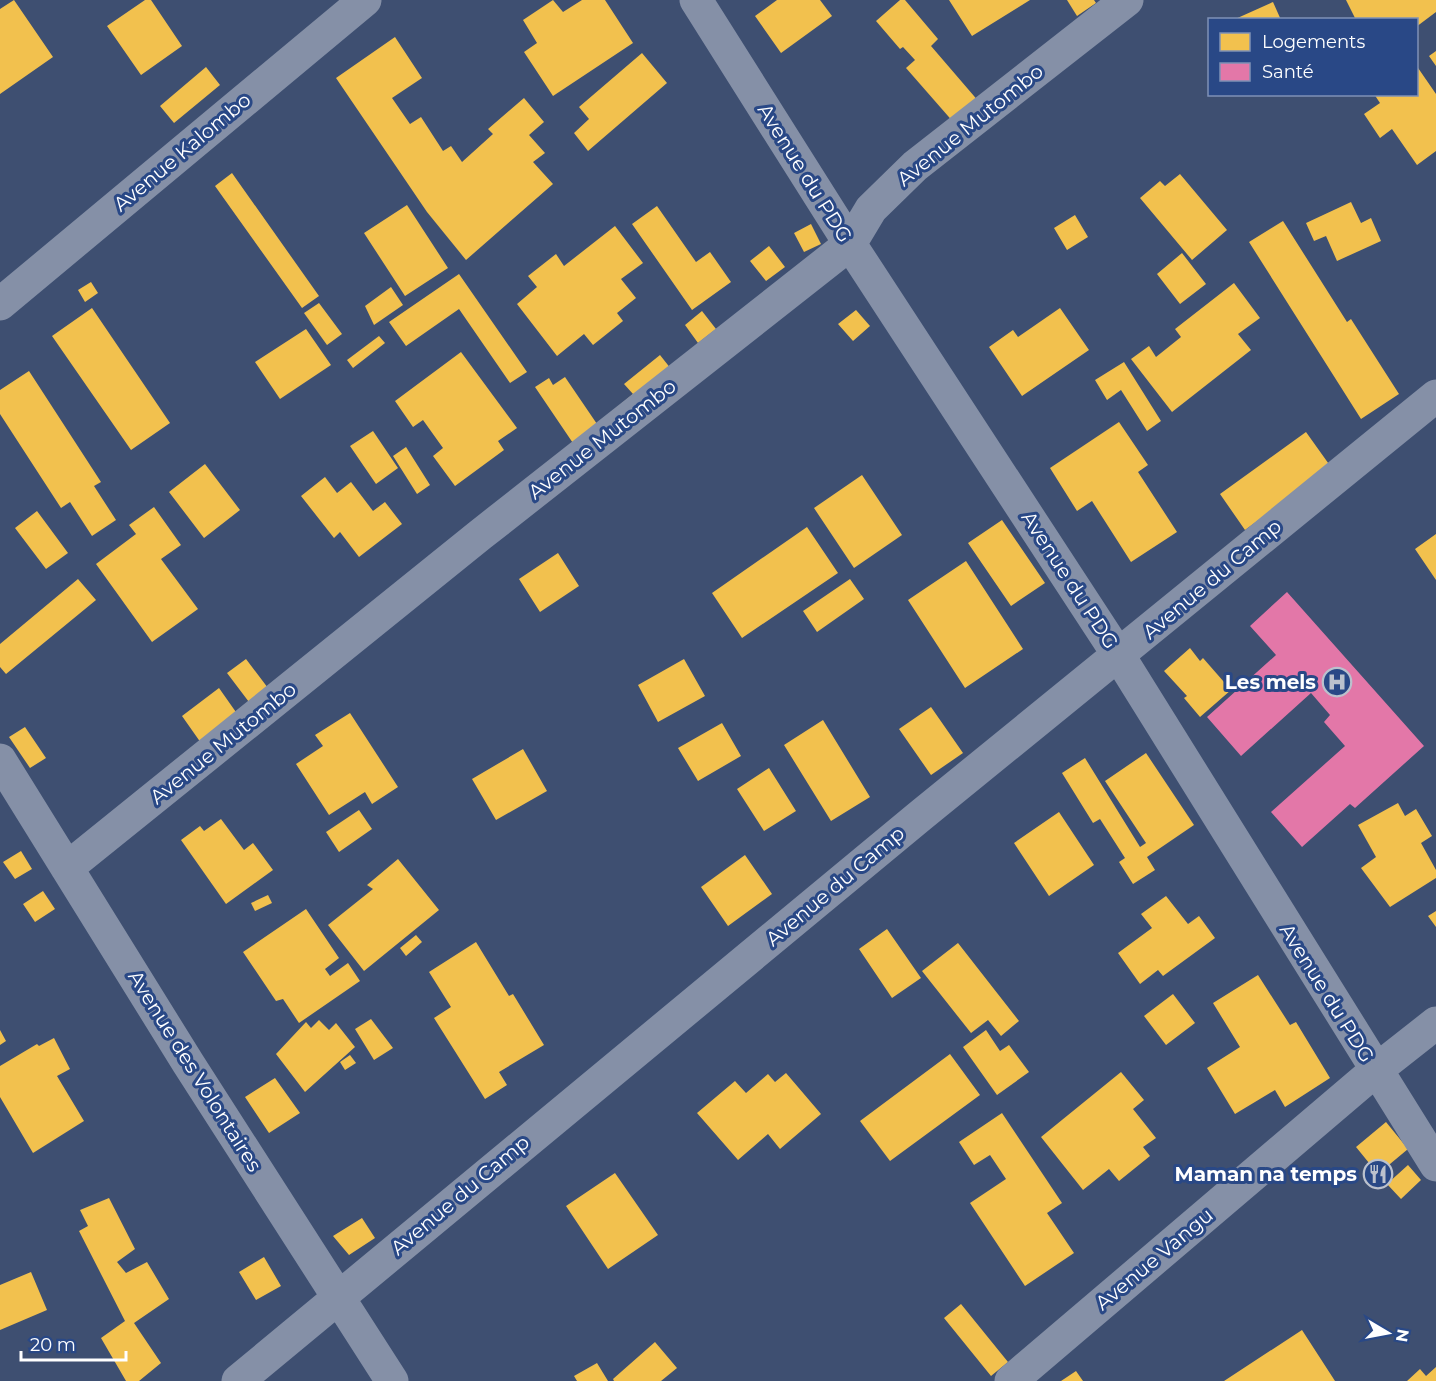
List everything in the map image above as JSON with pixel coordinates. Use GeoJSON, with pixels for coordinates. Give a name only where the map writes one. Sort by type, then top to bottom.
{"type":"FeatureCollection","features":[{"type":"Feature","properties":{"kind":"street","name":"Avenue Kalombo"},"geometry":{"type":"LineString","coordinates":[[0,304],[365,0]]}},
{"type":"Feature","properties":{"kind":"street","name":"Avenue du PDG"},"geometry":{"type":"LineString","coordinates":[[696,0],[850,244],[1119,656],[1375,1071],[1436,1165]]}},
{"type":"Feature","properties":{"kind":"street","name":"Avenue Mutombo"},"geometry":{"type":"LineString","coordinates":[[67,868],[480,535],[850,244],[871,209],[915,166],[1126,0]]}},
{"type":"Feature","properties":{"kind":"street","name":"Avenue du Camp"},"geometry":{"type":"LineString","coordinates":[[238,1381],[910,824],[1436,396]]}},
{"type":"Feature","properties":{"kind":"street","name":"Avenue des Volontaires"},"geometry":{"type":"LineString","coordinates":[[0,760],[392,1381]]}},
{"type":"Feature","properties":{"kind":"street","name":"Avenue Vangu"},"geometry":{"type":"LineString","coordinates":[[1011,1381],[1375,1071],[1436,1023]]}},
{"type":"Feature","properties":{"kind":"building: Logements"},"geometry":{"type":"Polygon","coordinates":[[[14,0],[53,57],[0,94],[0,9],[14,0]]]}},
{"type":"Feature","properties":{"kind":"building: Logements"},"geometry":{"type":"Polygon","coordinates":[[[145,0],[151,0],[182,46],[141,75],[107,26],[145,0]]]}},
{"type":"Feature","properties":{"kind":"building: Logements"},"geometry":{"type":"Polygon","coordinates":[[[553,0],[563,12],[582,0],[605,0],[633,43],[553,96],[524,52],[537,43],[523,20],[553,0]]]}},
{"type":"Feature","properties":{"kind":"building: Logements"},"geometry":{"type":"Polygon","coordinates":[[[777,0],[820,0],[832,16],[781,53],[755,16],[777,0]]]}},
{"type":"Feature","properties":{"kind":"building: Logements"},"geometry":{"type":"Polygon","coordinates":[[[900,0],[905,0],[938,39],[931,46],[980,103],[955,124],[906,68],[915,60],[903,47],[900,49],[876,21],[900,0]]]}},
{"type":"Feature","properties":{"kind":"building: Logements"},"geometry":{"type":"Polygon","coordinates":[[[949,0],[1030,0],[972,36],[949,0]]]}},
{"type":"Feature","properties":{"kind":"building: Logements"},"geometry":{"type":"Polygon","coordinates":[[[1067,0],[1094,0],[1096,3],[1077,16],[1067,0]]]}},
{"type":"Feature","properties":{"kind":"building: Logements"},"geometry":{"type":"Polygon","coordinates":[[[1346,0],[1436,0],[1436,12],[1418,26],[1418,18],[1355,18],[1346,0]]]}},
{"type":"Feature","properties":{"kind":"building: Logements"},"geometry":{"type":"Polygon","coordinates":[[[1273,2],[1280,18],[1237,18],[1273,2]]]}},
{"type":"Feature","properties":{"kind":"building: Logements"},"geometry":{"type":"Polygon","coordinates":[[[395,37],[422,78],[392,98],[410,124],[421,117],[443,151],[451,146],[462,162],[493,134],[488,129],[524,98],[544,122],[529,135],[545,153],[533,162],[553,184],[466,260],[427,212],[336,78],[395,37]]]}},
{"type":"Feature","properties":{"kind":"building: Logements"},"geometry":{"type":"Polygon","coordinates":[[[1436,51],[1436,66],[1429,56],[1436,51]]]}},
{"type":"Feature","properties":{"kind":"building: Logements"},"geometry":{"type":"Polygon","coordinates":[[[642,53],[667,83],[588,151],[574,133],[589,119],[579,107],[642,53]]]}},
{"type":"Feature","properties":{"kind":"building: Logements"},"geometry":{"type":"Polygon","coordinates":[[[206,67],[220,85],[174,123],[160,106],[206,67]]]}},
{"type":"Feature","properties":{"kind":"building: Logements"},"geometry":{"type":"Polygon","coordinates":[[[1418,68],[1436,94],[1436,151],[1417,165],[1392,129],[1380,138],[1364,114],[1380,103],[1375,96],[1418,96],[1418,68]]]}},
{"type":"Feature","properties":{"kind":"building: Logements"},"geometry":{"type":"Polygon","coordinates":[[[232,173],[319,296],[302,308],[215,186],[232,173]]]}},
{"type":"Feature","properties":{"kind":"building: Logements"},"geometry":{"type":"Polygon","coordinates":[[[1180,174],[1227,230],[1192,260],[1140,198],[1160,181],[1165,186],[1180,174]]]}},
{"type":"Feature","properties":{"kind":"building: Logements"},"geometry":{"type":"Polygon","coordinates":[[[1351,202],[1361,223],[1371,218],[1381,241],[1337,261],[1326,236],[1314,241],[1306,223],[1351,202]]]}},
{"type":"Feature","properties":{"kind":"building: Logements"},"geometry":{"type":"Polygon","coordinates":[[[407,205],[448,268],[405,296],[364,233],[407,205]]]}},
{"type":"Feature","properties":{"kind":"building: Logements"},"geometry":{"type":"Polygon","coordinates":[[[657,206],[696,262],[710,252],[731,282],[692,310],[632,224],[657,206]]]}},
{"type":"Feature","properties":{"kind":"building: Logements"},"geometry":{"type":"Polygon","coordinates":[[[1075,215],[1088,237],[1067,250],[1054,228],[1075,215]]]}},
{"type":"Feature","properties":{"kind":"building: Logements"},"geometry":{"type":"Polygon","coordinates":[[[1283,221],[1347,322],[1351,319],[1399,394],[1361,419],[1249,242],[1283,221]]]}},
{"type":"Feature","properties":{"kind":"building: Logements"},"geometry":{"type":"Polygon","coordinates":[[[811,224],[821,244],[804,252],[794,233],[811,224]]]}},
{"type":"Feature","properties":{"kind":"building: Logements"},"geometry":{"type":"Polygon","coordinates":[[[615,226],[643,263],[621,279],[636,298],[617,313],[623,321],[593,345],[584,334],[557,356],[517,304],[537,287],[528,276],[556,254],[564,266],[615,226]]]}},
{"type":"Feature","properties":{"kind":"building: Logements"},"geometry":{"type":"Polygon","coordinates":[[[769,246],[785,267],[766,281],[750,261],[769,246]]]}},
{"type":"Feature","properties":{"kind":"building: Logements"},"geometry":{"type":"Polygon","coordinates":[[[1182,253],[1206,284],[1180,304],[1157,274],[1182,253]]]}},
{"type":"Feature","properties":{"kind":"building: Logements"},"geometry":{"type":"Polygon","coordinates":[[[459,274],[527,372],[510,383],[459,309],[406,346],[389,322],[459,274]]]}},
{"type":"Feature","properties":{"kind":"building: Logements"},"geometry":{"type":"Polygon","coordinates":[[[91,282],[98,293],[85,302],[78,290],[91,282]]]}},
{"type":"Feature","properties":{"kind":"building: Logements"},"geometry":{"type":"Polygon","coordinates":[[[1234,283],[1260,318],[1238,334],[1251,350],[1172,412],[1131,359],[1149,346],[1156,357],[1181,337],[1175,329],[1234,283]]]}},
{"type":"Feature","properties":{"kind":"building: Logements"},"geometry":{"type":"Polygon","coordinates":[[[391,287],[403,305],[374,325],[365,306],[391,287]]]}},
{"type":"Feature","properties":{"kind":"building: Logements"},"geometry":{"type":"Polygon","coordinates":[[[319,303],[342,334],[327,345],[304,313],[319,303]]]}},
{"type":"Feature","properties":{"kind":"building: Logements"},"geometry":{"type":"Polygon","coordinates":[[[92,308],[170,423],[131,450],[52,336],[92,308]]]}},
{"type":"Feature","properties":{"kind":"building: Logements"},"geometry":{"type":"Polygon","coordinates":[[[1060,308],[1089,350],[1022,396],[989,347],[1013,330],[1018,337],[1060,308]]]}},
{"type":"Feature","properties":{"kind":"building: Logements"},"geometry":{"type":"Polygon","coordinates":[[[856,310],[870,326],[853,341],[838,324],[856,310]]]}},
{"type":"Feature","properties":{"kind":"building: Logements"},"geometry":{"type":"Polygon","coordinates":[[[702,311],[716,329],[698,343],[685,325],[702,311]]]}},
{"type":"Feature","properties":{"kind":"building: Logements"},"geometry":{"type":"Polygon","coordinates":[[[306,329],[331,365],[280,399],[255,362],[306,329]]]}},
{"type":"Feature","properties":{"kind":"building: Logements"},"geometry":{"type":"Polygon","coordinates":[[[379,336],[385,343],[353,368],[347,360],[379,336]]]}},
{"type":"Feature","properties":{"kind":"building: Logements"},"geometry":{"type":"Polygon","coordinates":[[[461,352],[517,428],[498,441],[504,450],[455,486],[433,456],[443,448],[423,420],[413,427],[395,401],[461,352]]]}},
{"type":"Feature","properties":{"kind":"building: Logements"},"geometry":{"type":"Polygon","coordinates":[[[660,355],[675,374],[579,452],[535,387],[549,378],[553,385],[565,377],[597,424],[633,394],[624,384],[660,355]]]}},
{"type":"Feature","properties":{"kind":"building: Logements"},"geometry":{"type":"Polygon","coordinates":[[[1124,362],[1161,421],[1147,431],[1121,390],[1107,400],[1095,380],[1124,362]]]}},
{"type":"Feature","properties":{"kind":"building: Logements"},"geometry":{"type":"Polygon","coordinates":[[[29,371],[101,482],[94,486],[116,520],[92,536],[70,502],[61,508],[0,414],[0,390],[29,371]]]}},
{"type":"Feature","properties":{"kind":"building: Logements"},"geometry":{"type":"Polygon","coordinates":[[[1119,422],[1148,465],[1138,472],[1177,532],[1131,562],[1092,501],[1077,511],[1050,468],[1119,422]]]}},
{"type":"Feature","properties":{"kind":"building: Logements"},"geometry":{"type":"Polygon","coordinates":[[[373,431],[398,468],[376,484],[350,446],[373,431]]]}},
{"type":"Feature","properties":{"kind":"building: Logements"},"geometry":{"type":"Polygon","coordinates":[[[1306,432],[1331,467],[1245,530],[1220,494],[1306,432]]]}},
{"type":"Feature","properties":{"kind":"building: Logements"},"geometry":{"type":"Polygon","coordinates":[[[406,447],[430,485],[417,494],[393,456],[406,447]]]}},
{"type":"Feature","properties":{"kind":"building: Logements"},"geometry":{"type":"Polygon","coordinates":[[[205,464],[240,510],[204,538],[169,492],[205,464]]]}},
{"type":"Feature","properties":{"kind":"building: Logements"},"geometry":{"type":"Polygon","coordinates":[[[862,475],[902,535],[854,568],[814,508],[862,475]]]}},
{"type":"Feature","properties":{"kind":"building: Logements"},"geometry":{"type":"Polygon","coordinates":[[[325,477],[337,493],[351,482],[373,511],[385,502],[402,524],[359,557],[340,532],[334,538],[301,496],[325,477]]]}},
{"type":"Feature","properties":{"kind":"building: Logements"},"geometry":{"type":"Polygon","coordinates":[[[154,507],[181,545],[161,559],[198,609],[152,642],[96,564],[136,534],[129,525],[154,507]]]}},
{"type":"Feature","properties":{"kind":"building: Logements"},"geometry":{"type":"Polygon","coordinates":[[[37,511],[68,553],[46,569],[15,528],[37,511]]]}},
{"type":"Feature","properties":{"kind":"building: Logements"},"geometry":{"type":"Polygon","coordinates":[[[1002,520],[1045,583],[1011,606],[968,543],[1002,520]]]}},
{"type":"Feature","properties":{"kind":"building: Logements"},"geometry":{"type":"Polygon","coordinates":[[[807,527],[838,573],[742,638],[712,593],[807,527]]]}},
{"type":"Feature","properties":{"kind":"building: Logements"},"geometry":{"type":"Polygon","coordinates":[[[1436,534],[1436,580],[1415,549],[1436,534]]]}},
{"type":"Feature","properties":{"kind":"building: Logements"},"geometry":{"type":"Polygon","coordinates":[[[558,553],[579,586],[540,612],[519,579],[558,553]]]}},
{"type":"Feature","properties":{"kind":"building: Logements"},"geometry":{"type":"Polygon","coordinates":[[[966,561],[1023,649],[965,688],[908,600],[966,561]]]}},
{"type":"Feature","properties":{"kind":"building: Logements"},"geometry":{"type":"Polygon","coordinates":[[[78,579],[96,600],[6,674],[0,667],[0,644],[78,579]]]}},
{"type":"Feature","properties":{"kind":"building: Logements"},"geometry":{"type":"Polygon","coordinates":[[[850,579],[864,599],[817,632],[803,611],[850,579]]]}},
{"type":"Feature","properties":{"kind":"building: Logements"},"geometry":{"type":"Polygon","coordinates":[[[1190,648],[1200,661],[1203,658],[1231,690],[1200,717],[1184,698],[1187,696],[1164,671],[1190,648]]]}},
{"type":"Feature","properties":{"kind":"building: Logements"},"geometry":{"type":"Polygon","coordinates":[[[246,659],[271,692],[252,706],[227,673],[246,659]]]}},
{"type":"Feature","properties":{"kind":"building: Logements"},"geometry":{"type":"Polygon","coordinates":[[[684,659],[705,696],[658,722],[638,685],[684,659]]]}},
{"type":"Feature","properties":{"kind":"building: Logements"},"geometry":{"type":"Polygon","coordinates":[[[219,688],[238,715],[201,743],[182,716],[219,688]]]}},
{"type":"Feature","properties":{"kind":"building: Logements"},"geometry":{"type":"Polygon","coordinates":[[[931,707],[963,753],[931,775],[899,729],[931,707]]]}},
{"type":"Feature","properties":{"kind":"building: Logements"},"geometry":{"type":"Polygon","coordinates":[[[350,713],[398,787],[372,804],[365,792],[329,815],[296,764],[323,746],[315,735],[350,713]]]}},
{"type":"Feature","properties":{"kind":"building: Logements"},"geometry":{"type":"Polygon","coordinates":[[[823,720],[870,797],[831,821],[784,745],[823,720]]]}},
{"type":"Feature","properties":{"kind":"building: Logements"},"geometry":{"type":"Polygon","coordinates":[[[722,723],[741,756],[698,781],[678,748],[722,723]]]}},
{"type":"Feature","properties":{"kind":"building: Logements"},"geometry":{"type":"Polygon","coordinates":[[[25,727],[46,758],[30,768],[9,737],[25,727]]]}},
{"type":"Feature","properties":{"kind":"building: Logements"},"geometry":{"type":"Polygon","coordinates":[[[523,749],[547,791],[496,820],[472,779],[523,749]]]}},
{"type":"Feature","properties":{"kind":"building: Logements"},"geometry":{"type":"Polygon","coordinates":[[[1146,753],[1194,825],[1147,857],[1155,870],[1133,884],[1119,862],[1125,858],[1100,819],[1093,823],[1062,773],[1085,758],[1140,847],[1146,843],[1105,781],[1146,753]]]}},
{"type":"Feature","properties":{"kind":"building: Logements"},"geometry":{"type":"Polygon","coordinates":[[[769,768],[796,811],[764,831],[737,789],[769,768]]]}},
{"type":"Feature","properties":{"kind":"building: Logements"},"geometry":{"type":"Polygon","coordinates":[[[1398,803],[1405,816],[1416,809],[1432,836],[1421,843],[1436,870],[1436,878],[1390,907],[1361,868],[1376,857],[1358,825],[1398,803]]]}},
{"type":"Feature","properties":{"kind":"building: Logements"},"geometry":{"type":"Polygon","coordinates":[[[359,810],[372,829],[339,852],[326,832],[359,810]]]}},
{"type":"Feature","properties":{"kind":"building: Logements"},"geometry":{"type":"Polygon","coordinates":[[[1059,812],[1094,865],[1049,896],[1014,843],[1059,812]]]}},
{"type":"Feature","properties":{"kind":"building: Logements"},"geometry":{"type":"Polygon","coordinates":[[[221,819],[244,850],[253,843],[273,870],[226,904],[181,840],[200,826],[204,831],[221,819]]]}},
{"type":"Feature","properties":{"kind":"building: Logements"},"geometry":{"type":"Polygon","coordinates":[[[21,851],[32,869],[15,879],[3,862],[21,851]]]}},
{"type":"Feature","properties":{"kind":"building: Logements"},"geometry":{"type":"Polygon","coordinates":[[[745,855],[772,894],[728,926],[701,887],[745,855]]]}},
{"type":"Feature","properties":{"kind":"building: Logements"},"geometry":{"type":"Polygon","coordinates":[[[398,859],[439,910],[364,971],[328,925],[373,889],[367,885],[398,859]]]}},
{"type":"Feature","properties":{"kind":"building: Logements"},"geometry":{"type":"Polygon","coordinates":[[[43,891],[55,909],[35,922],[23,904],[43,891]]]}},
{"type":"Feature","properties":{"kind":"building: Logements"},"geometry":{"type":"Polygon","coordinates":[[[268,895],[272,903],[255,911],[251,903],[268,895]]]}},
{"type":"Feature","properties":{"kind":"building: Logements"},"geometry":{"type":"Polygon","coordinates":[[[1166,896],[1188,924],[1199,916],[1215,938],[1163,976],[1158,970],[1140,984],[1118,953],[1152,928],[1141,914],[1166,896]]]}},
{"type":"Feature","properties":{"kind":"building: Logements"},"geometry":{"type":"Polygon","coordinates":[[[306,909],[339,958],[325,969],[330,976],[348,963],[360,981],[299,1023],[283,999],[276,1001],[243,952],[306,909]]]}},
{"type":"Feature","properties":{"kind":"building: Logements"},"geometry":{"type":"Polygon","coordinates":[[[1436,911],[1436,927],[1428,916],[1436,911]]]}},
{"type":"Feature","properties":{"kind":"building: Logements"},"geometry":{"type":"Polygon","coordinates":[[[887,929],[921,978],[892,998],[859,949],[887,929]]]}},
{"type":"Feature","properties":{"kind":"building: Logements"},"geometry":{"type":"Polygon","coordinates":[[[416,935],[422,942],[406,956],[400,948],[416,935]]]}},
{"type":"Feature","properties":{"kind":"building: Logements"},"geometry":{"type":"Polygon","coordinates":[[[476,942],[509,996],[513,994],[544,1045],[499,1072],[507,1085],[485,1099],[434,1018],[451,1007],[429,972],[476,942]]]}},
{"type":"Feature","properties":{"kind":"building: Logements"},"geometry":{"type":"Polygon","coordinates":[[[958,943],[1019,1021],[1001,1036],[988,1020],[971,1033],[922,971],[958,943]]]}},
{"type":"Feature","properties":{"kind":"building: Logements"},"geometry":{"type":"Polygon","coordinates":[[[1258,975],[1290,1025],[1296,1022],[1330,1078],[1285,1107],[1275,1090],[1235,1114],[1207,1068],[1240,1047],[1213,1003],[1258,975]]]}},
{"type":"Feature","properties":{"kind":"building: Logements"},"geometry":{"type":"Polygon","coordinates":[[[1173,994],[1195,1023],[1166,1045],[1144,1016],[1173,994]]]}},
{"type":"Feature","properties":{"kind":"building: Logements"},"geometry":{"type":"Polygon","coordinates":[[[371,1019],[393,1048],[374,1060],[355,1029],[371,1019]]]}},
{"type":"Feature","properties":{"kind":"building: Logements"},"geometry":{"type":"Polygon","coordinates":[[[319,1020],[329,1030],[336,1023],[355,1047],[305,1092],[276,1054],[306,1022],[311,1028],[319,1020]]]}},
{"type":"Feature","properties":{"kind":"building: Logements"},"geometry":{"type":"Polygon","coordinates":[[[0,1030],[6,1041],[0,1045],[0,1030]]]}},
{"type":"Feature","properties":{"kind":"building: Logements"},"geometry":{"type":"Polygon","coordinates":[[[986,1030],[1000,1051],[1009,1045],[1029,1072],[997,1095],[963,1047],[986,1030]]]}},
{"type":"Feature","properties":{"kind":"building: Logements"},"geometry":{"type":"Polygon","coordinates":[[[54,1038],[70,1069],[57,1076],[84,1121],[33,1153],[0,1097],[0,1066],[37,1044],[39,1046],[54,1038]]]}},
{"type":"Feature","properties":{"kind":"building: Logements"},"geometry":{"type":"Polygon","coordinates":[[[950,1054],[980,1095],[890,1161],[860,1121],[950,1054]]]}},
{"type":"Feature","properties":{"kind":"building: Logements"},"geometry":{"type":"Polygon","coordinates":[[[350,1055],[356,1063],[345,1070],[340,1062],[350,1055]]]}},
{"type":"Feature","properties":{"kind":"building: Logements"},"geometry":{"type":"Polygon","coordinates":[[[1121,1072],[1144,1100],[1133,1109],[1156,1138],[1143,1147],[1150,1156],[1119,1181],[1109,1169],[1083,1190],[1041,1137],[1121,1072]]]}},
{"type":"Feature","properties":{"kind":"building: Logements"},"geometry":{"type":"Polygon","coordinates":[[[786,1073],[821,1114],[780,1149],[768,1134],[738,1160],[697,1113],[735,1081],[746,1093],[768,1074],[775,1082],[786,1073]]]}},
{"type":"Feature","properties":{"kind":"building: Logements"},"geometry":{"type":"Polygon","coordinates":[[[275,1078],[300,1113],[269,1133],[245,1097],[275,1078]]]}},
{"type":"Feature","properties":{"kind":"building: Logements"},"geometry":{"type":"Polygon","coordinates":[[[1002,1113],[1062,1203],[1047,1213],[1074,1253],[1025,1286],[970,1203],[1006,1179],[990,1155],[974,1165],[959,1142],[1002,1113]]]}},
{"type":"Feature","properties":{"kind":"building: Logements"},"geometry":{"type":"Polygon","coordinates":[[[1386,1122],[1408,1149],[1378,1174],[1356,1147],[1386,1122]]]}},
{"type":"Feature","properties":{"kind":"building: Logements"},"geometry":{"type":"Polygon","coordinates":[[[1408,1165],[1421,1180],[1401,1199],[1387,1184],[1408,1165]]]}},
{"type":"Feature","properties":{"kind":"building: Logements"},"geometry":{"type":"Polygon","coordinates":[[[615,1173],[658,1235],[608,1269],[566,1206],[615,1173]]]}},
{"type":"Feature","properties":{"kind":"building: Logements"},"geometry":{"type":"Polygon","coordinates":[[[109,1198],[135,1249],[117,1262],[126,1273],[147,1262],[169,1299],[134,1323],[161,1363],[139,1381],[126,1381],[101,1338],[125,1321],[79,1231],[88,1226],[80,1210],[109,1198]]]}},
{"type":"Feature","properties":{"kind":"building: Logements"},"geometry":{"type":"Polygon","coordinates":[[[362,1218],[375,1238],[349,1255],[333,1236],[362,1218]]]}},
{"type":"Feature","properties":{"kind":"building: Logements"},"geometry":{"type":"Polygon","coordinates":[[[264,1257],[281,1286],[256,1300],[239,1272],[264,1257]]]}},
{"type":"Feature","properties":{"kind":"building: Logements"},"geometry":{"type":"Polygon","coordinates":[[[31,1272],[47,1310],[0,1330],[0,1285],[31,1272]]]}},
{"type":"Feature","properties":{"kind":"building: Logements"},"geometry":{"type":"Polygon","coordinates":[[[961,1304],[1008,1362],[991,1376],[944,1318],[961,1304]]]}},
{"type":"Feature","properties":{"kind":"building: Logements"},"geometry":{"type":"Polygon","coordinates":[[[1302,1330],[1335,1381],[1224,1381],[1302,1330]]]}},
{"type":"Feature","properties":{"kind":"building: Logements"},"geometry":{"type":"Polygon","coordinates":[[[655,1342],[677,1368],[661,1381],[614,1381],[613,1379],[655,1342]]]}},
{"type":"Feature","properties":{"kind":"building: Logements"},"geometry":{"type":"Polygon","coordinates":[[[597,1363],[608,1381],[577,1381],[574,1376],[597,1363]]]}},
{"type":"Feature","properties":{"kind":"building: Logements"},"geometry":{"type":"Polygon","coordinates":[[[1436,1367],[1436,1381],[1407,1381],[1420,1369],[1426,1376],[1436,1367]]]}},
{"type":"Feature","properties":{"kind":"building: Logements"},"geometry":{"type":"Polygon","coordinates":[[[1076,1371],[1083,1381],[1061,1381],[1076,1371]]]}},
{"type":"Feature","properties":{"kind":"building: Santé"},"geometry":{"type":"Polygon","coordinates":[[[1287,592],[1424,746],[1355,808],[1350,804],[1302,847],[1271,812],[1345,746],[1324,722],[1330,715],[1311,693],[1241,756],[1207,717],[1276,655],[1250,626],[1287,592]]]}},
{"type":"Feature","properties":{"kind":"place","name":"Les mels"},"geometry":{"type":"Point","coordinates":[1337,682]}},
{"type":"Feature","properties":{"kind":"place","name":"Maman na temps"},"geometry":{"type":"Point","coordinates":[1378,1174]}}]}
